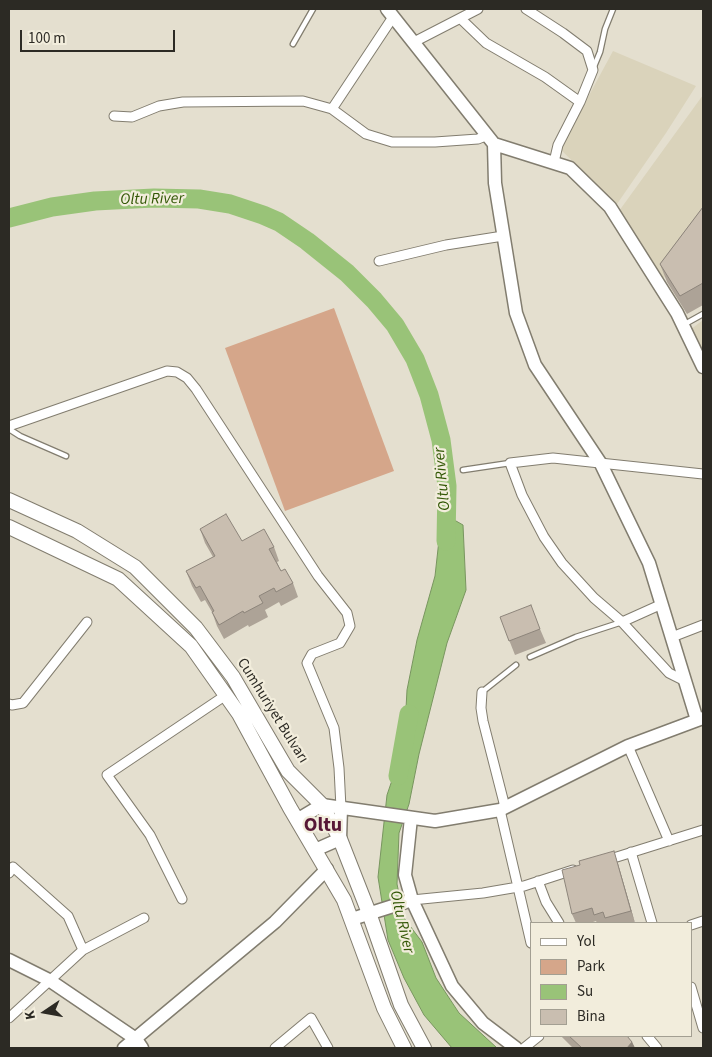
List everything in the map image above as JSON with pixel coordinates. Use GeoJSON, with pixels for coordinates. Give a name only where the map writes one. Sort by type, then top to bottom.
{"type":"FeatureCollection","features":[{"type":"Feature","properties":{"kind":"main road","name":"Cumhuriyet Bulvarı"},"geometry":{"type":"LineString","coordinates":[[9,500],[77,531],[135,567],[196,628],[233,677],[288,771],[322,805],[375,911],[401,1005],[424,1048]]}},
{"type":"Feature","properties":{"kind":"main road","name":"Cumhuriyet Bulvarı"},"geometry":{"type":"LineString","coordinates":[[9,527],[118,578],[191,646],[239,714],[297,820],[344,900],[384,1008],[404,1048]]}},
{"type":"Feature","properties":{"kind":"street"},"geometry":{"type":"LineString","coordinates":[[414,42],[478,9]]}},
{"type":"Feature","properties":{"kind":"street"},"geometry":{"type":"LineString","coordinates":[[526,9],[563,33],[587,52],[593,70],[580,102],[558,145],[554,162]]}},
{"type":"Feature","properties":{"kind":"street"},"geometry":{"type":"LineString","coordinates":[[297,820],[322,805],[435,821],[503,808],[628,746],[700,719],[685,680],[649,563],[601,464],[535,365],[516,313],[495,183],[491,140],[390,13],[332,109]]}},
{"type":"Feature","properties":{"kind":"street"},"geometry":{"type":"LineString","coordinates":[[461,19],[486,43],[544,77],[580,102]]}},
{"type":"Feature","properties":{"kind":"street"},"geometry":{"type":"LineString","coordinates":[[114,116],[132,118],[159,106],[193,102],[303,101],[332,109],[366,134],[392,142],[491,140],[570,168],[610,207],[660,276],[703,367]]}},
{"type":"Feature","properties":{"kind":"street"},"geometry":{"type":"LineString","coordinates":[[379,261],[446,245],[503,236]]}},
{"type":"Feature","properties":{"kind":"street"},"geometry":{"type":"LineString","coordinates":[[9,427],[167,371],[178,372],[187,378],[196,389],[318,576],[347,613],[350,626],[340,643],[312,654],[307,663],[334,728],[339,768],[340,839],[315,850]]}},
{"type":"Feature","properties":{"kind":"street"},"geometry":{"type":"LineString","coordinates":[[685,680],[669,673],[622,622],[594,598],[562,562],[544,537],[522,495],[510,463],[553,458],[703,474]]}},
{"type":"Feature","properties":{"kind":"street"},"geometry":{"type":"LineString","coordinates":[[622,622],[662,604]]}},
{"type":"Feature","properties":{"kind":"street"},"geometry":{"type":"LineString","coordinates":[[9,704],[12,706],[22,703],[86,622]]}},
{"type":"Feature","properties":{"kind":"street"},"geometry":{"type":"LineString","coordinates":[[672,637],[703,625]]}},
{"type":"Feature","properties":{"kind":"street"},"geometry":{"type":"LineString","coordinates":[[482,692],[481,708],[483,721],[503,808],[517,887],[530,939]]}},
{"type":"Feature","properties":{"kind":"street"},"geometry":{"type":"LineString","coordinates":[[182,899],[150,835],[107,775],[226,695]]}},
{"type":"Feature","properties":{"kind":"street"},"geometry":{"type":"LineString","coordinates":[[628,746],[669,841]]}},
{"type":"Feature","properties":{"kind":"street"},"geometry":{"type":"LineString","coordinates":[[411,818],[405,875],[412,900],[452,986],[483,1024],[516,1048]]}},
{"type":"Feature","properties":{"kind":"street"},"geometry":{"type":"LineString","coordinates":[[352,919],[412,900],[483,893],[517,887],[703,830]]}},
{"type":"Feature","properties":{"kind":"street"},"geometry":{"type":"LineString","coordinates":[[631,852],[652,922]]}},
{"type":"Feature","properties":{"kind":"street"},"geometry":{"type":"LineString","coordinates":[[9,874],[13,867],[68,916],[83,950]]}},
{"type":"Feature","properties":{"kind":"street"},"geometry":{"type":"LineString","coordinates":[[124,1048],[139,1044],[275,922],[327,869]]}},
{"type":"Feature","properties":{"kind":"street"},"geometry":{"type":"LineString","coordinates":[[538,881],[546,902],[558,922]]}},
{"type":"Feature","properties":{"kind":"street"},"geometry":{"type":"LineString","coordinates":[[9,1018],[83,950],[144,918]]}},
{"type":"Feature","properties":{"kind":"street"},"geometry":{"type":"LineString","coordinates":[[9,960],[49,980],[139,1044]]}},
{"type":"Feature","properties":{"kind":"street"},"geometry":{"type":"LineString","coordinates":[[692,990],[703,1028]]}},
{"type":"Feature","properties":{"kind":"street"},"geometry":{"type":"LineString","coordinates":[[275,1048],[311,1018],[328,1048]]}},
{"type":"Feature","properties":{"kind":"street"},"geometry":{"type":"LineString","coordinates":[[524,1048],[538,1037]]}},
{"type":"Feature","properties":{"kind":"street"},"geometry":{"type":"LineString","coordinates":[[648,1037],[657,1048]]}},
{"type":"Feature","properties":{"kind":"lane"},"geometry":{"type":"LineString","coordinates":[[293,44],[313,9]]}},
{"type":"Feature","properties":{"kind":"lane"},"geometry":{"type":"LineString","coordinates":[[593,70],[600,52],[605,29],[614,9]]}},
{"type":"Feature","properties":{"kind":"lane"},"geometry":{"type":"LineString","coordinates":[[683,325],[703,314]]}},
{"type":"Feature","properties":{"kind":"lane"},"geometry":{"type":"LineString","coordinates":[[9,427],[20,436],[66,456]]}},
{"type":"Feature","properties":{"kind":"lane"},"geometry":{"type":"LineString","coordinates":[[463,470],[510,463]]}},
{"type":"Feature","properties":{"kind":"lane"},"geometry":{"type":"LineString","coordinates":[[530,657],[576,637],[622,622]]}},
{"type":"Feature","properties":{"kind":"lane"},"geometry":{"type":"LineString","coordinates":[[482,692],[516,665]]}},
{"type":"Feature","properties":{"kind":"shaded area"},"geometry":{"type":"Polygon","coordinates":[[[613,51],[696,86],[617,204],[560,149],[613,51]]]}},
{"type":"Feature","properties":{"kind":"shaded area"},"geometry":{"type":"Polygon","coordinates":[[[703,95],[703,228],[663,279],[619,211],[703,95]]]}},
{"type":"Feature","properties":{"kind":"shaded area"},"geometry":{"type":"Polygon","coordinates":[[[703,320],[703,355],[690,330],[703,320]]]}},
{"type":"Feature","properties":{"kind":"green space"},"geometry":{"type":"Polygon","coordinates":[[[334,308],[394,471],[285,511],[225,348],[334,308]]]}},
{"type":"Feature","properties":{"kind":"water"},"geometry":{"type":"Polygon","coordinates":[[[442,513],[463,525],[466,590],[447,643],[419,754],[409,804],[399,833],[397,884],[404,918],[422,942],[436,978],[459,1013],[497,1048],[452,1048],[424,1015],[404,978],[388,940],[378,877],[387,795],[404,745],[407,690],[417,640],[435,576],[442,513]]]}},
{"type":"Feature","properties":{"kind":"building"},"geometry":{"type":"Polygon","coordinates":[[[703,207],[703,283],[680,296],[660,264],[703,207]]]}},
{"type":"Feature","properties":{"kind":"building"},"geometry":{"type":"Polygon","coordinates":[[[226,514],[242,541],[264,529],[274,547],[269,549],[281,571],[285,569],[293,583],[276,592],[274,588],[259,596],[263,603],[244,613],[243,611],[219,625],[212,612],[214,611],[200,586],[196,588],[186,571],[215,556],[200,529],[226,514]]]}},
{"type":"Feature","properties":{"kind":"building"},"geometry":{"type":"Polygon","coordinates":[[[531,605],[540,629],[509,641],[500,617],[531,605]]]}},
{"type":"Feature","properties":{"kind":"building"},"geometry":{"type":"Polygon","coordinates":[[[614,851],[631,911],[605,918],[603,912],[594,915],[592,908],[572,914],[562,870],[580,865],[579,861],[614,851]]]}},
{"type":"Feature","properties":{"kind":"building"},"geometry":{"type":"Polygon","coordinates":[[[570,1037],[628,1037],[632,1042],[627,1048],[582,1048],[570,1037]]]}},
{"type":"Feature","properties":{"kind":"waterway","name":"Oltu River"},"geometry":{"type":"LineString","coordinates":[[9,218],[52,207],[95,201],[154,198],[199,199],[230,204],[263,215],[279,222],[307,241],[347,273],[374,300],[395,325],[415,359],[429,395],[441,440],[447,486],[446,541]]}},
{"type":"Feature","properties":{"kind":"waterway","name":"Oltu River"},"geometry":{"type":"LineString","coordinates":[[398,776],[409,714]]}},
{"type":"Feature","properties":{"kind":"district","name":"Oltu"},"geometry":{"type":"Point","coordinates":[323,827]}}]}
